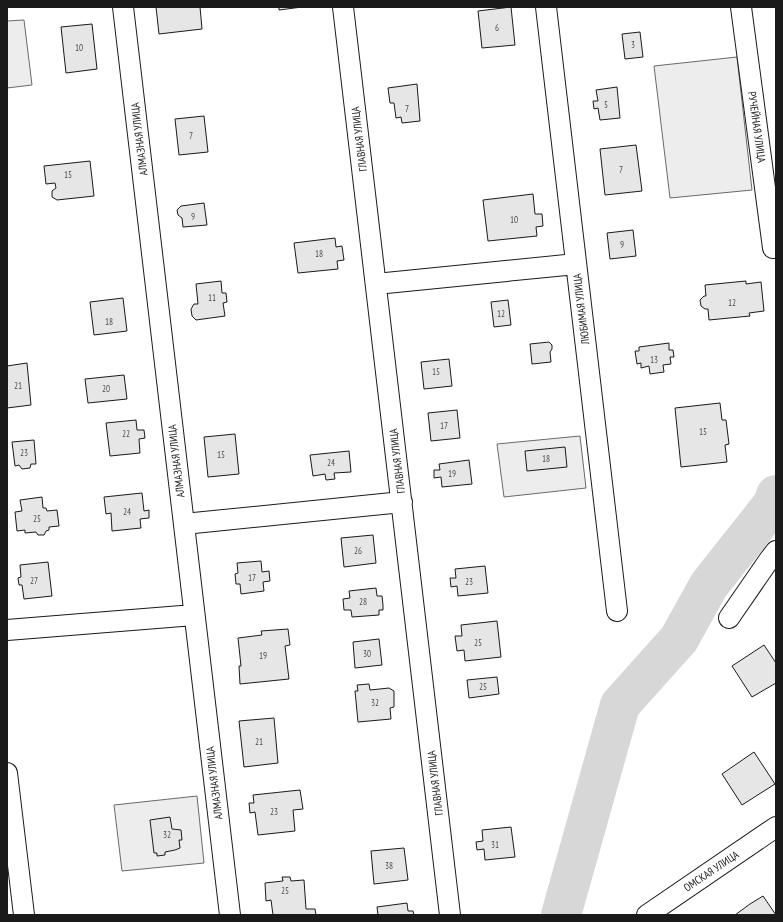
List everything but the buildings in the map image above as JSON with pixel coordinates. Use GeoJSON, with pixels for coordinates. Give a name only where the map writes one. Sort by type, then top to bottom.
{"type":"FeatureCollection","features":[{"type":"Feature","properties":{"kind":"street","name":"АЛМАЗНАЯ УЛИЦА"},"geometry":{"type":"LineString","coordinates":[[123,7],[230,915]]}},
{"type":"Feature","properties":{"kind":"street","name":"ГЛАВНАЯ УЛИЦА"},"geometry":{"type":"LineString","coordinates":[[343,7],[450,915]]}},
{"type":"Feature","properties":{"kind":"street","name":"ЛЮБИМАЯ УЛИЦА"},"geometry":{"type":"LineString","coordinates":[[546,7],[617,611]]}},
{"type":"Feature","properties":{"kind":"street","name":"РУЧЕЙНАЯ УЛИЦА"},"geometry":{"type":"LineString","coordinates":[[741,7],[773,248]]}},
{"type":"Feature","properties":{"kind":"street"},"geometry":{"type":"LineString","coordinates":[[376,284],[576,264]]}},
{"type":"Feature","properties":{"kind":"street"},"geometry":{"type":"LineString","coordinates":[[184,524],[402,502]]}},
{"type":"Feature","properties":{"kind":"street"},"geometry":{"type":"LineString","coordinates":[[729,618],[776,551]]}},
{"type":"Feature","properties":{"kind":"street"},"geometry":{"type":"LineString","coordinates":[[7,630],[194,615]]}},
{"type":"Feature","properties":{"kind":"street"},"geometry":{"type":"LineString","coordinates":[[7,773],[24,915]]}},
{"type":"Feature","properties":{"kind":"street","name":"ОМСКАЯ УЛИЦА"},"geometry":{"type":"LineString","coordinates":[[647,915],[776,827]]}},
{"type":"Feature","properties":{"kind":"shaded area"},"geometry":{"type":"Polygon","coordinates":[[[24,20],[32,85],[7,88],[7,21],[24,20]]]}},
{"type":"Feature","properties":{"kind":"shaded area"},"geometry":{"type":"Polygon","coordinates":[[[737,57],[752,190],[670,198],[654,66],[737,57]]]}},
{"type":"Feature","properties":{"kind":"shaded area"},"geometry":{"type":"Polygon","coordinates":[[[580,436],[586,488],[504,497],[497,444],[580,436]]]}},
{"type":"Feature","properties":{"kind":"shaded area"},"geometry":{"type":"Polygon","coordinates":[[[197,796],[204,863],[122,871],[114,805],[197,796]]]}},
{"type":"Feature","properties":{"kind":"waterway"},"geometry":{"type":"LineString","coordinates":[[561,915],[620,705],[679,639],[709,585],[773,504],[776,495]]}}]}
